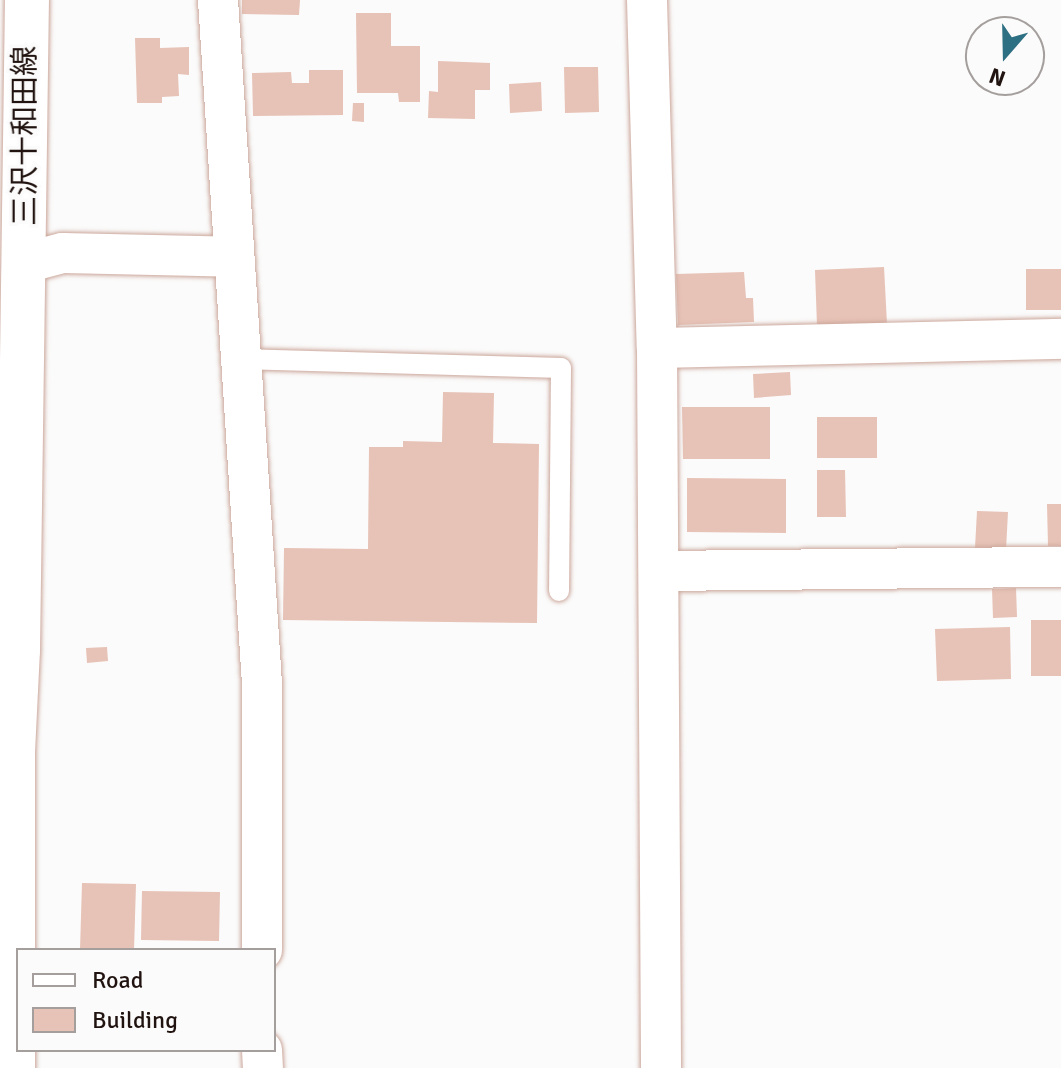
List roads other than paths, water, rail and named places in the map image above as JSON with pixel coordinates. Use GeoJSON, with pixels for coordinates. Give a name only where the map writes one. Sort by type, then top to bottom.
{"type":"FeatureCollection","features":[{"type":"Feature","properties":{"kind":"main road","name":"三沢十和田線"},"geometry":{"type":"LineString","coordinates":[[13,1068],[8,624],[21,420],[27,0]]}},
{"type":"Feature","properties":{"kind":"main road"},"geometry":{"type":"LineString","coordinates":[[0,500],[21,420]]}},
{"type":"Feature","properties":{"kind":"street"},"geometry":{"type":"LineString","coordinates":[[218,0],[262,684],[262,948]]}},
{"type":"Feature","properties":{"kind":"street"},"geometry":{"type":"LineString","coordinates":[[647,0],[657,348],[661,1068]]}},
{"type":"Feature","properties":{"kind":"street"},"geometry":{"type":"LineString","coordinates":[[25,263],[63,253],[233,257]]}},
{"type":"Feature","properties":{"kind":"street"},"geometry":{"type":"LineString","coordinates":[[657,348],[1061,339]]}},
{"type":"Feature","properties":{"kind":"street"},"geometry":{"type":"LineString","coordinates":[[659,571],[1061,567]]}},
{"type":"Feature","properties":{"kind":"lane"},"geometry":{"type":"LineString","coordinates":[[240,359],[561,368],[559,591]]}}]}
